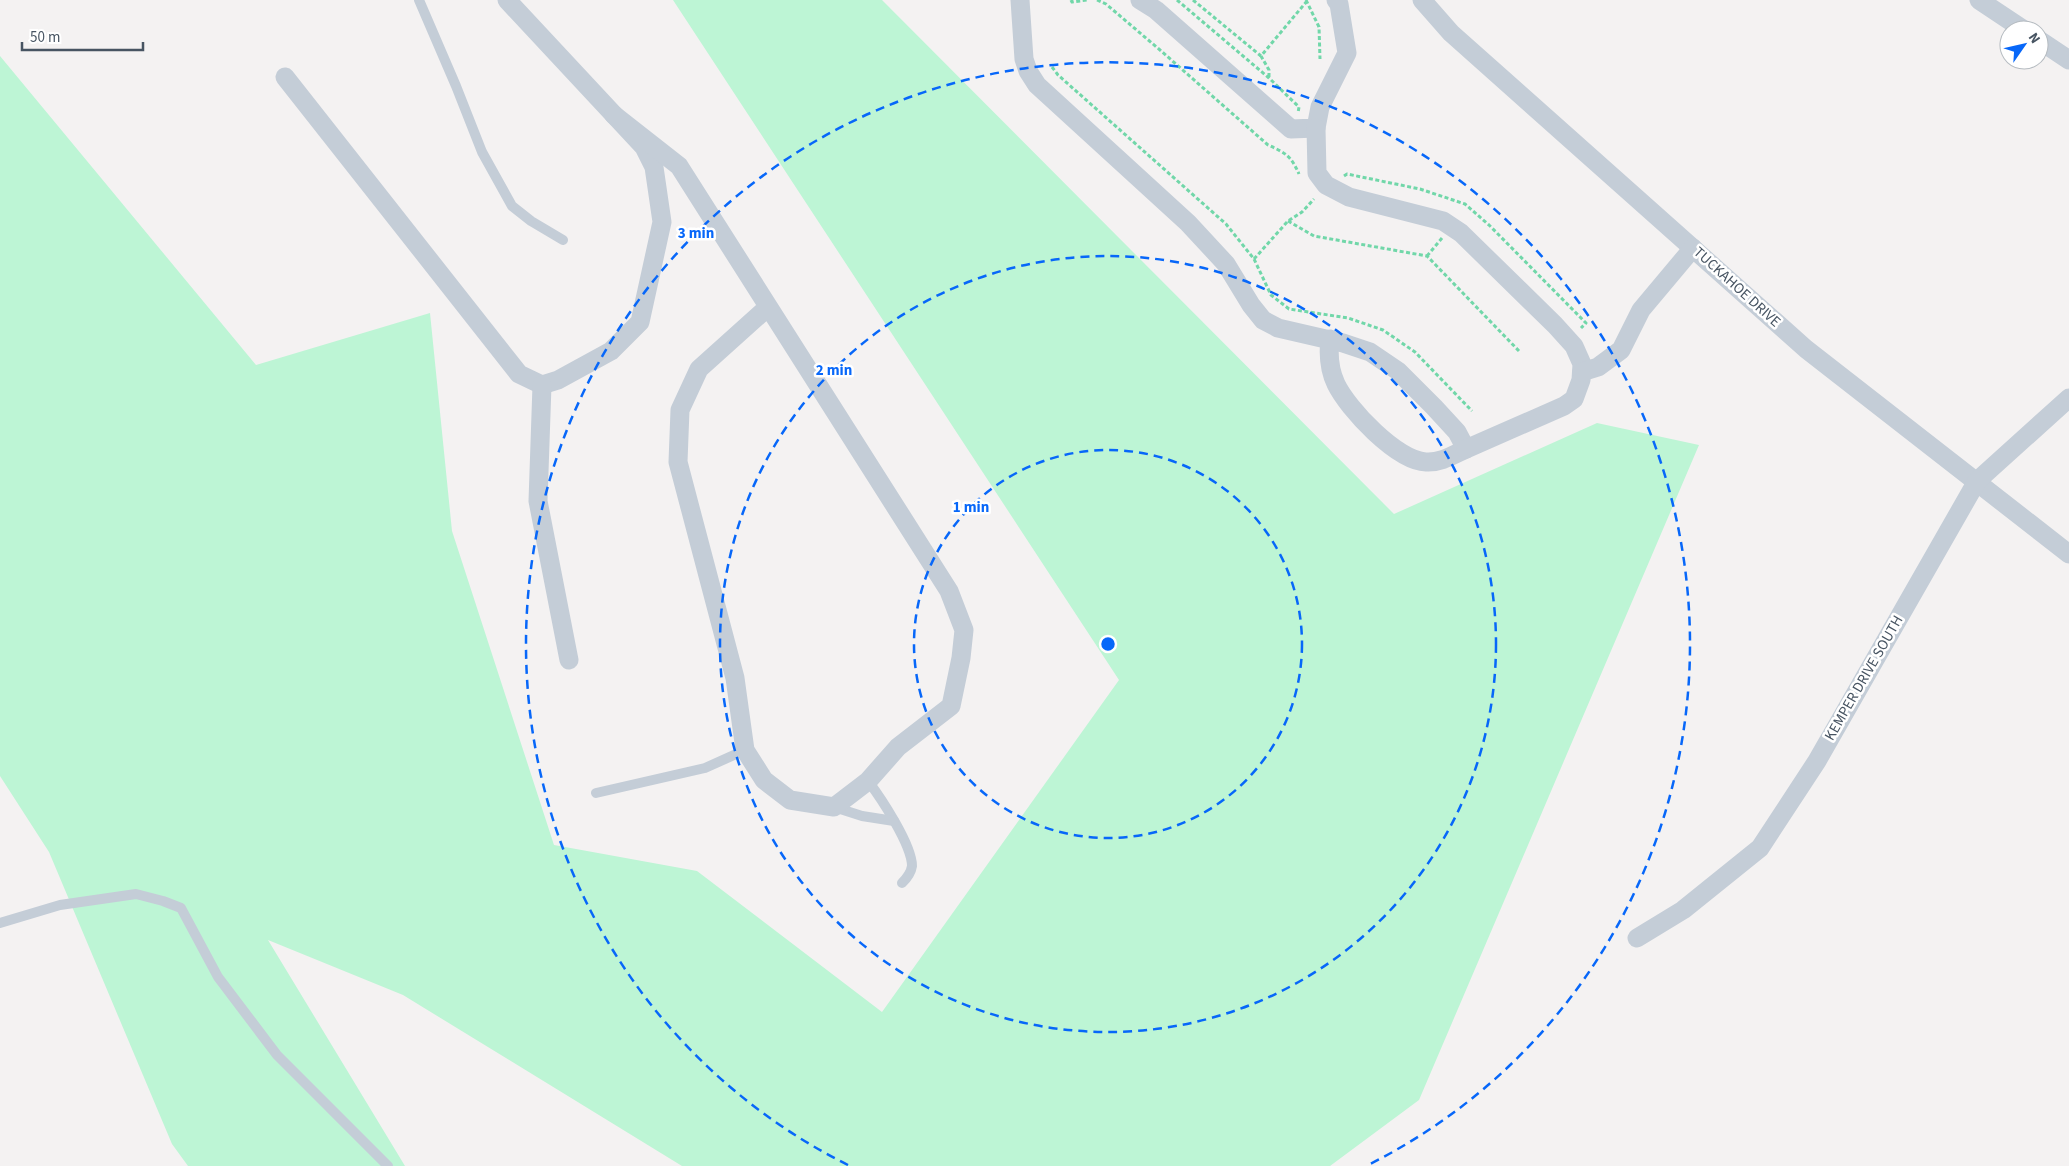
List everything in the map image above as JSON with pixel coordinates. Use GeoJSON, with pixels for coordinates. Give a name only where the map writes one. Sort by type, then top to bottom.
{"type":"FeatureCollection","features":[{"type":"Feature","properties":{"kind":"street"},"geometry":{"type":"LineString","coordinates":[[285,77],[520,374],[542,385],[558,380],[611,351],[640,322],[662,222],[654,167],[644,147],[507,0]]}},
{"type":"Feature","properties":{"kind":"street"},"geometry":{"type":"LineString","coordinates":[[1020,0],[1024,59],[1028,71],[1037,85],[1188,223],[1226,264],[1251,305],[1263,320],[1278,328],[1330,339],[1370,352],[1398,371],[1457,432],[1466,450]]}},
{"type":"Feature","properties":{"kind":"street"},"geometry":{"type":"LineString","coordinates":[[1140,0],[1156,10],[1290,128],[1316,128]]}},
{"type":"Feature","properties":{"kind":"street"},"geometry":{"type":"LineString","coordinates":[[1330,339],[1328,358],[1336,383],[1348,403],[1378,436],[1411,459],[1426,462],[1443,459],[1466,450],[1564,406],[1574,399],[1581,380],[1582,364],[1574,346],[1555,325],[1460,233],[1443,221],[1349,197],[1326,185],[1317,173],[1316,128],[1320,107],[1347,54],[1339,4],[1336,0]]}},
{"type":"Feature","properties":{"kind":"street","name":"TUCKAHOE DRIVE"},"geometry":{"type":"LineString","coordinates":[[1422,0],[1451,33],[1806,349],[2069,554]]}},
{"type":"Feature","properties":{"kind":"street"},"geometry":{"type":"LineString","coordinates":[[1979,0],[2009,20]]}},
{"type":"Feature","properties":{"kind":"street"},"geometry":{"type":"LineString","coordinates":[[2049,47],[2069,60]]}},
{"type":"Feature","properties":{"kind":"street"},"geometry":{"type":"LineString","coordinates":[[614,115],[679,166],[949,591],[964,630],[961,658],[951,706],[898,747],[868,782],[834,807],[814,806],[790,800],[764,780],[745,750],[735,678],[678,462],[680,410],[699,369],[768,307]]}},
{"type":"Feature","properties":{"kind":"street"},"geometry":{"type":"LineString","coordinates":[[1582,372],[1598,367],[1621,350],[1641,310],[1693,248]]}},
{"type":"Feature","properties":{"kind":"street"},"geometry":{"type":"LineString","coordinates":[[542,385],[538,502],[569,660]]}},
{"type":"Feature","properties":{"kind":"street","name":"KEMPER DRIVE SOUTH"},"geometry":{"type":"LineString","coordinates":[[1637,938],[1682,910],[1760,848],[1816,761],[1977,481],[2069,398]]}},
{"type":"Feature","properties":{"kind":"lane"},"geometry":{"type":"LineString","coordinates":[[419,0],[482,152],[512,206],[530,221],[563,240]]}},
{"type":"Feature","properties":{"kind":"lane"},"geometry":{"type":"LineString","coordinates":[[596,793],[706,768],[745,750]]}},
{"type":"Feature","properties":{"kind":"lane"},"geometry":{"type":"LineString","coordinates":[[868,782],[894,821],[909,852],[912,866],[908,877],[902,883]]}},
{"type":"Feature","properties":{"kind":"lane"},"geometry":{"type":"LineString","coordinates":[[834,807],[862,816],[894,821]]}},
{"type":"Feature","properties":{"kind":"lane"},"geometry":{"type":"LineString","coordinates":[[0,923],[60,904],[136,894],[163,900],[181,908],[218,976],[270,1048],[388,1166]]}},
{"type":"Feature","properties":{"kind":"path"},"geometry":{"type":"LineString","coordinates":[[1071,0],[1072,2],[1087,0]]}},
{"type":"Feature","properties":{"kind":"path"},"geometry":{"type":"LineString","coordinates":[[1097,0],[1106,4],[1268,145],[1284,152],[1294,162],[1300,177]]}},
{"type":"Feature","properties":{"kind":"path"},"geometry":{"type":"LineString","coordinates":[[1177,0],[1269,78],[1299,107],[1298,116]]}},
{"type":"Feature","properties":{"kind":"path"},"geometry":{"type":"LineString","coordinates":[[1193,0],[1261,56],[1269,70],[1269,78]]}},
{"type":"Feature","properties":{"kind":"path"},"geometry":{"type":"LineString","coordinates":[[1261,56],[1306,1],[1319,27],[1320,59]]}},
{"type":"Feature","properties":{"kind":"path"},"geometry":{"type":"LineString","coordinates":[[1052,67],[1058,75],[1226,224],[1254,259],[1271,295],[1289,308],[1348,318],[1383,330],[1415,352],[1472,411]]}},
{"type":"Feature","properties":{"kind":"path"},"geometry":{"type":"LineString","coordinates":[[1308,192],[1314,199]]}},
{"type":"Feature","properties":{"kind":"path"},"geometry":{"type":"LineString","coordinates":[[1254,259],[1288,221],[1302,212],[1314,199],[1323,197]]}},
{"type":"Feature","properties":{"kind":"path"},"geometry":{"type":"LineString","coordinates":[[1288,221],[1314,236],[1427,256],[1519,351]]}},
{"type":"Feature","properties":{"kind":"path"},"geometry":{"type":"LineString","coordinates":[[1427,256],[1447,232]]}},
{"type":"Feature","properties":{"kind":"green space"},"geometry":{"type":"Polygon","coordinates":[[[673,0],[882,0],[1394,514],[1597,423],[1699,445],[1419,1100],[1330,1166],[682,1166],[403,995],[268,940],[405,1166],[188,1166],[172,1144],[49,852],[0,776],[0,56],[256,365],[430,313],[452,531],[554,845],[697,871],[882,1012],[1119,680],[673,0]]]}}]}
